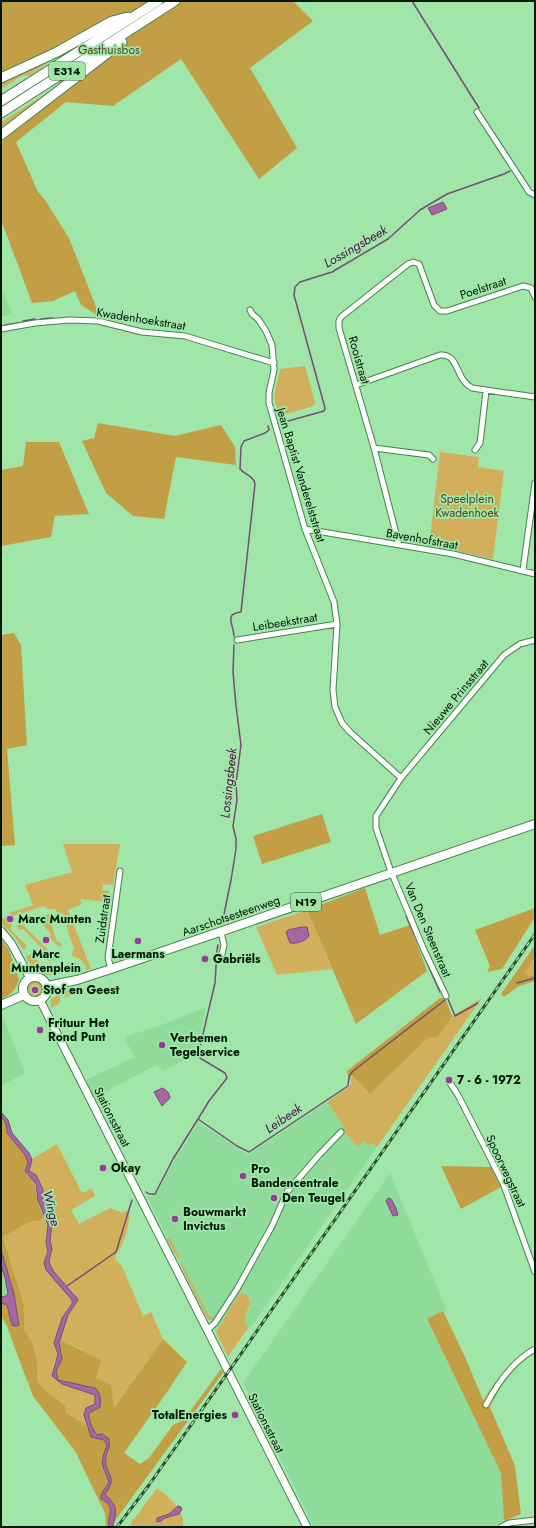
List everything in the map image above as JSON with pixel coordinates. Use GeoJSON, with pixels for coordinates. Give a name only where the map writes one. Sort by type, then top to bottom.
{"type":"FeatureCollection","features":[{"type":"Feature","properties":{"kind":"highway","name":"E314"},"geometry":{"type":"LineString","coordinates":[[1,101],[158,1]]}},
{"type":"Feature","properties":{"kind":"highway","name":"E314"},"geometry":{"type":"LineString","coordinates":[[1,113],[175,1]]}},
{"type":"Feature","properties":{"kind":"highway"},"geometry":{"type":"LineString","coordinates":[[1,78],[57,52],[112,21],[138,14]]}},
{"type":"Feature","properties":{"kind":"highway"},"geometry":{"type":"LineString","coordinates":[[1,135],[123,41],[132,29]]}},
{"type":"Feature","properties":{"kind":"main road","name":"Aarschotsesteenweg"},"geometry":{"type":"LineString","coordinates":[[47,986],[82,979],[111,970],[535,824]]}},
{"type":"Feature","properties":{"kind":"main road"},"geometry":{"type":"LineString","coordinates":[[1,931],[11,943],[30,978]]}},
{"type":"Feature","properties":{"kind":"main road"},"geometry":{"type":"LineString","coordinates":[[30,978],[40,978],[46,983],[47,986],[47,993],[40,1000],[31,1001],[24,994],[23,985],[30,978]]}},
{"type":"Feature","properties":{"kind":"main road"},"geometry":{"type":"LineString","coordinates":[[1,1005],[24,994]]}},
{"type":"Feature","properties":{"kind":"main road","name":"Stationsstraat"},"geometry":{"type":"LineString","coordinates":[[40,1000],[307,1527]]}},
{"type":"Feature","properties":{"kind":"street"},"geometry":{"type":"LineString","coordinates":[[477,112],[529,192],[535,195]]}},
{"type":"Feature","properties":{"kind":"street","name":"Rooistraat"},"geometry":{"type":"LineString","coordinates":[[399,545],[374,448],[339,328],[339,321],[341,317],[408,264],[413,262],[417,262],[420,266],[434,306]]}},
{"type":"Feature","properties":{"kind":"street","name":"Poelstraat"},"geometry":{"type":"LineString","coordinates":[[434,306],[440,311],[447,311],[523,286],[529,286],[535,297]]}},
{"type":"Feature","properties":{"kind":"street","name":"Jean Baptist Vanderelststraat"},"geometry":{"type":"LineString","coordinates":[[250,310],[266,331],[272,345],[274,376],[269,393],[269,403],[305,529],[334,602],[337,624],[333,690],[335,707],[342,723],[350,732],[401,778]]}},
{"type":"Feature","properties":{"kind":"street","name":"Kwadenhoekstraat"},"geometry":{"type":"LineString","coordinates":[[1,329],[35,323],[69,320],[98,321],[142,332],[185,336],[274,363]]}},
{"type":"Feature","properties":{"kind":"street"},"geometry":{"type":"LineString","coordinates":[[356,385],[440,355],[444,355],[452,359],[465,384],[472,388],[535,397]]}},
{"type":"Feature","properties":{"kind":"street"},"geometry":{"type":"LineString","coordinates":[[475,450],[480,443],[486,391]]}},
{"type":"Feature","properties":{"kind":"street"},"geometry":{"type":"LineString","coordinates":[[374,448],[429,455],[433,458]]}},
{"type":"Feature","properties":{"kind":"street"},"geometry":{"type":"LineString","coordinates":[[523,570],[535,483]]}},
{"type":"Feature","properties":{"kind":"street","name":"Bavenhofstraat"},"geometry":{"type":"LineString","coordinates":[[305,529],[454,554],[535,574]]}},
{"type":"Feature","properties":{"kind":"street","name":"Leibeekstraat"},"geometry":{"type":"LineString","coordinates":[[237,640],[337,624]]}},
{"type":"Feature","properties":{"kind":"street","name":"Nieuwe Prinsstraat"},"geometry":{"type":"LineString","coordinates":[[392,873],[376,828],[376,816],[401,778],[504,655],[520,644],[535,640]]}},
{"type":"Feature","properties":{"kind":"street","name":"Zuidstraat"},"geometry":{"type":"LineString","coordinates":[[111,970],[108,958],[120,871]]}},
{"type":"Feature","properties":{"kind":"street","name":"Van Den Steenstraat"},"geometry":{"type":"LineString","coordinates":[[392,873],[424,950],[446,996]]}},
{"type":"Feature","properties":{"kind":"street"},"geometry":{"type":"LineString","coordinates":[[221,932],[224,945],[222,954]]}},
{"type":"Feature","properties":{"kind":"street","name":"Spoorwegstraat"},"geometry":{"type":"LineString","coordinates":[[450,1083],[458,1095],[503,1183],[522,1232],[535,1272]]}},
{"type":"Feature","properties":{"kind":"street"},"geometry":{"type":"LineString","coordinates":[[207,1330],[215,1323],[237,1288],[272,1226],[287,1192],[341,1132]]}},
{"type":"Feature","properties":{"kind":"street"},"geometry":{"type":"LineString","coordinates":[[486,1405],[507,1371],[529,1352],[535,1349]]}},
{"type":"Feature","properties":{"kind":"street"},"geometry":{"type":"LineString","coordinates":[[501,1527],[509,1523],[535,1520]]}},
{"type":"Feature","properties":{"kind":"shaded area"},"geometry":{"type":"Polygon","coordinates":[[[443,202],[447,209],[432,215],[428,208],[443,202]]]}},
{"type":"Feature","properties":{"kind":"shaded area"},"geometry":{"type":"Polygon","coordinates":[[[1,286],[12,314],[1,317],[1,286]]]}},
{"type":"Feature","properties":{"kind":"shaded area"},"geometry":{"type":"Polygon","coordinates":[[[307,927],[309,936],[301,942],[290,943],[286,932],[288,930],[307,927]]]}},
{"type":"Feature","properties":{"kind":"shaded area"},"geometry":{"type":"Polygon","coordinates":[[[206,1007],[196,1054],[162,1071],[158,1064],[91,1099],[82,1082],[134,1057],[125,1038],[206,1007]]]}},
{"type":"Feature","properties":{"kind":"shaded area"},"geometry":{"type":"Polygon","coordinates":[[[2,1014],[25,1073],[1,1086],[1,1015],[2,1014]]]}},
{"type":"Feature","properties":{"kind":"shaded area"},"geometry":{"type":"Polygon","coordinates":[[[162,1088],[168,1092],[170,1098],[162,1106],[154,1092],[162,1088]]]}},
{"type":"Feature","properties":{"kind":"shaded area"},"geometry":{"type":"Polygon","coordinates":[[[327,1102],[345,1126],[343,1128],[357,1146],[364,1141],[369,1146],[372,1143],[377,1147],[252,1326],[248,1328],[245,1322],[245,1317],[250,1307],[251,1298],[242,1293],[238,1295],[216,1332],[146,1195],[151,1197],[158,1192],[170,1167],[198,1123],[248,1155],[327,1102]]]}},
{"type":"Feature","properties":{"kind":"shaded area"},"geometry":{"type":"Polygon","coordinates":[[[1,1112],[8,1120],[12,1133],[29,1153],[32,1160],[29,1171],[36,1175],[43,1190],[42,1196],[52,1224],[50,1241],[52,1249],[49,1261],[50,1265],[54,1272],[78,1300],[68,1315],[59,1343],[62,1359],[56,1371],[58,1380],[95,1388],[99,1394],[100,1407],[89,1413],[89,1418],[97,1435],[102,1434],[109,1439],[110,1445],[106,1454],[106,1463],[111,1483],[105,1494],[113,1503],[115,1509],[113,1527],[109,1527],[109,1505],[101,1499],[102,1492],[109,1482],[102,1464],[107,1445],[104,1440],[91,1437],[84,1415],[86,1408],[95,1404],[95,1395],[62,1384],[52,1376],[58,1354],[54,1343],[62,1318],[72,1304],[72,1300],[46,1270],[44,1263],[48,1251],[46,1243],[48,1225],[38,1200],[36,1184],[25,1171],[28,1163],[25,1155],[7,1133],[6,1124],[1,1116],[1,1112]]]}},
{"type":"Feature","properties":{"kind":"shaded area"},"geometry":{"type":"Polygon","coordinates":[[[390,1173],[446,1309],[427,1320],[501,1473],[504,1521],[492,1527],[314,1527],[243,1383],[390,1173]]]}},
{"type":"Feature","properties":{"kind":"shaded area"},"geometry":{"type":"Polygon","coordinates":[[[388,1198],[391,1199],[398,1215],[393,1216],[386,1201],[388,1198]]]}},
{"type":"Feature","properties":{"kind":"shaded area"},"geometry":{"type":"Polygon","coordinates":[[[1,1250],[14,1294],[3,1303],[1,1303],[1,1250]]]}},
{"type":"Feature","properties":{"kind":"shaded area"},"geometry":{"type":"Polygon","coordinates":[[[1,1250],[14,1294],[19,1325],[17,1326],[13,1326],[11,1322],[7,1305],[1,1303],[1,1297],[6,1296],[8,1293],[1,1266],[1,1250]]]}},
{"type":"Feature","properties":{"kind":"shaded area"},"geometry":{"type":"Polygon","coordinates":[[[178,1506],[182,1509],[179,1514],[157,1522],[157,1518],[169,1514],[178,1506]]]}},
{"type":"Feature","properties":{"kind":"green space","name":"Gasthuisbos"},"geometry":{"type":"Polygon","coordinates":[[[1,1],[293,1],[313,21],[250,68],[297,148],[259,179],[181,59],[113,106],[66,102],[16,142],[38,192],[45,200],[69,238],[100,317],[81,305],[75,291],[53,301],[32,303],[1,222],[1,142],[59,96],[61,45],[1,73],[1,1]]]}},
{"type":"Feature","properties":{"kind":"green space"},"geometry":{"type":"Polygon","coordinates":[[[53,59],[31,75],[22,76],[1,89],[1,83],[53,59]]]}},
{"type":"Feature","properties":{"kind":"green space"},"geometry":{"type":"Polygon","coordinates":[[[58,86],[1,131],[1,122],[58,86]]]}},
{"type":"Feature","properties":{"kind":"green space"},"geometry":{"type":"Polygon","coordinates":[[[305,366],[315,402],[314,406],[279,416],[274,397],[280,369],[305,366]]]}},
{"type":"Feature","properties":{"kind":"green space"},"geometry":{"type":"Polygon","coordinates":[[[98,423],[175,436],[221,425],[235,447],[236,465],[176,457],[164,519],[133,516],[106,493],[82,441],[94,438],[98,423]]]}},
{"type":"Feature","properties":{"kind":"green space"},"geometry":{"type":"Polygon","coordinates":[[[26,442],[59,442],[89,514],[55,516],[51,537],[1,546],[1,470],[23,466],[26,442]]]}},
{"type":"Feature","properties":{"kind":"green space","name":"Speelplein Kwadenhoek"},"geometry":{"type":"Polygon","coordinates":[[[440,452],[479,457],[478,467],[504,471],[493,559],[429,545],[440,452]]]}},
{"type":"Feature","properties":{"kind":"green space"},"geometry":{"type":"Polygon","coordinates":[[[14,633],[21,645],[27,745],[7,749],[15,845],[1,846],[1,635],[14,633]]]}},
{"type":"Feature","properties":{"kind":"green space"},"geometry":{"type":"Polygon","coordinates":[[[322,814],[331,842],[262,864],[253,836],[322,814]]]}},
{"type":"Feature","properties":{"kind":"green space"},"geometry":{"type":"Polygon","coordinates":[[[63,844],[120,844],[113,885],[103,884],[102,890],[109,891],[107,902],[80,899],[82,904],[68,910],[91,969],[86,970],[81,960],[72,956],[74,949],[62,912],[59,915],[55,909],[48,909],[44,906],[13,916],[16,919],[12,922],[11,930],[26,945],[26,948],[24,949],[22,949],[15,937],[1,923],[1,920],[12,912],[33,905],[25,885],[72,872],[63,844]]]}},
{"type":"Feature","properties":{"kind":"green space"},"geometry":{"type":"Polygon","coordinates":[[[365,888],[380,935],[410,925],[427,971],[356,1024],[307,910],[365,888]]]}},
{"type":"Feature","properties":{"kind":"green space"},"geometry":{"type":"Polygon","coordinates":[[[535,908],[535,917],[502,969],[487,972],[490,966],[475,930],[535,908]]]}},
{"type":"Feature","properties":{"kind":"green space"},"geometry":{"type":"Polygon","coordinates":[[[307,910],[332,969],[277,975],[256,927],[307,910]]]}},
{"type":"Feature","properties":{"kind":"green space"},"geometry":{"type":"Polygon","coordinates":[[[49,914],[52,915],[53,918],[49,918],[57,942],[62,943],[61,947],[50,938],[51,934],[40,922],[38,926],[35,922],[36,918],[49,914]]]}},
{"type":"Feature","properties":{"kind":"green space"},"geometry":{"type":"Polygon","coordinates":[[[27,923],[23,925],[55,957],[59,956],[60,959],[49,961],[47,959],[51,958],[23,929],[19,930],[17,927],[18,925],[27,923]]]}},
{"type":"Feature","properties":{"kind":"green space"},"geometry":{"type":"Polygon","coordinates":[[[1,939],[9,950],[19,979],[13,991],[1,999],[1,939]]]}},
{"type":"Feature","properties":{"kind":"green space"},"geometry":{"type":"Polygon","coordinates":[[[535,945],[535,958],[525,974],[530,976],[535,975],[535,981],[519,986],[504,997],[501,994],[535,945]]]}},
{"type":"Feature","properties":{"kind":"green space"},"geometry":{"type":"Polygon","coordinates":[[[31,954],[35,954],[35,958],[43,967],[50,970],[51,975],[42,974],[33,968],[26,957],[31,954]]]}},
{"type":"Feature","properties":{"kind":"green space"},"geometry":{"type":"Polygon","coordinates":[[[535,958],[535,975],[530,976],[524,974],[532,961],[535,958]]]}},
{"type":"Feature","properties":{"kind":"green space"},"geometry":{"type":"Polygon","coordinates":[[[74,962],[79,964],[81,970],[68,972],[67,969],[63,970],[63,973],[61,970],[53,973],[53,975],[51,970],[74,962]]]}},
{"type":"Feature","properties":{"kind":"green space"},"geometry":{"type":"Polygon","coordinates":[[[35,981],[42,986],[43,989],[38,996],[35,997],[28,992],[27,989],[32,982],[35,981]]]}},
{"type":"Feature","properties":{"kind":"green space"},"geometry":{"type":"Polygon","coordinates":[[[74,987],[76,994],[65,997],[64,995],[61,996],[60,994],[62,990],[74,987]]]}},
{"type":"Feature","properties":{"kind":"green space"},"geometry":{"type":"Polygon","coordinates":[[[59,994],[59,1004],[51,1008],[51,999],[59,994]]]}},
{"type":"Feature","properties":{"kind":"green space"},"geometry":{"type":"Polygon","coordinates":[[[440,998],[445,998],[452,1016],[438,1037],[428,1038],[370,1094],[352,1075],[348,1085],[349,1078],[347,1071],[440,998]]]}},
{"type":"Feature","properties":{"kind":"green space"},"geometry":{"type":"Polygon","coordinates":[[[482,998],[377,1147],[372,1143],[369,1146],[364,1141],[357,1147],[342,1128],[344,1126],[327,1102],[350,1086],[352,1075],[370,1094],[428,1038],[438,1037],[450,1017],[482,998]]]}},
{"type":"Feature","properties":{"kind":"green space"},"geometry":{"type":"Polygon","coordinates":[[[1,1116],[6,1122],[7,1133],[25,1155],[28,1163],[26,1174],[35,1185],[44,1218],[38,1221],[29,1222],[3,1237],[24,1305],[24,1331],[32,1341],[37,1362],[37,1381],[46,1391],[65,1405],[66,1413],[86,1425],[91,1437],[104,1440],[107,1444],[102,1458],[102,1465],[109,1482],[101,1493],[101,1499],[109,1505],[110,1508],[109,1527],[106,1527],[105,1513],[75,1451],[33,1396],[7,1326],[1,1316],[1,1303],[7,1305],[8,1311],[18,1320],[14,1294],[1,1250],[1,1116]]]}},
{"type":"Feature","properties":{"kind":"green space"},"geometry":{"type":"Polygon","coordinates":[[[57,1144],[82,1193],[92,1189],[95,1196],[71,1210],[79,1224],[110,1208],[123,1213],[129,1209],[129,1219],[126,1233],[122,1246],[116,1254],[115,1259],[122,1266],[143,1316],[151,1312],[163,1339],[114,1408],[96,1378],[82,1350],[60,1340],[68,1315],[74,1307],[75,1294],[54,1272],[50,1265],[49,1261],[52,1252],[50,1241],[52,1224],[42,1196],[43,1190],[40,1183],[36,1175],[29,1171],[32,1159],[57,1144]]]}},
{"type":"Feature","properties":{"kind":"green space"},"geometry":{"type":"Polygon","coordinates":[[[441,1166],[491,1167],[501,1187],[461,1209],[441,1166]]]}},
{"type":"Feature","properties":{"kind":"green space"},"geometry":{"type":"Polygon","coordinates":[[[44,1218],[48,1228],[46,1235],[48,1251],[44,1263],[46,1270],[73,1301],[62,1318],[55,1343],[58,1354],[53,1366],[62,1384],[95,1395],[95,1404],[92,1405],[84,1415],[86,1425],[66,1413],[65,1405],[46,1391],[37,1381],[37,1362],[32,1341],[24,1332],[24,1305],[3,1237],[29,1222],[38,1221],[44,1218]]]}},
{"type":"Feature","properties":{"kind":"green space"},"geometry":{"type":"Polygon","coordinates":[[[170,1238],[180,1258],[178,1259],[167,1239],[170,1238]]]}},
{"type":"Feature","properties":{"kind":"green space"},"geometry":{"type":"Polygon","coordinates":[[[183,1262],[182,1264],[209,1316],[214,1318],[215,1315],[214,1320],[208,1320],[181,1266],[181,1263],[183,1262]]]}},
{"type":"Feature","properties":{"kind":"green space"},"geometry":{"type":"Polygon","coordinates":[[[242,1293],[247,1295],[251,1301],[246,1314],[246,1324],[248,1328],[228,1357],[216,1332],[238,1295],[242,1293]]]}},
{"type":"Feature","properties":{"kind":"green space"},"geometry":{"type":"Polygon","coordinates":[[[443,1311],[465,1357],[483,1400],[490,1407],[515,1466],[521,1514],[504,1521],[501,1473],[427,1319],[443,1311]]]}},
{"type":"Feature","properties":{"kind":"green space"},"geometry":{"type":"Polygon","coordinates":[[[163,1339],[187,1362],[124,1453],[140,1464],[149,1458],[173,1425],[181,1421],[191,1410],[221,1369],[223,1373],[114,1522],[115,1506],[105,1494],[111,1483],[106,1463],[106,1454],[110,1445],[109,1439],[102,1434],[97,1435],[92,1428],[89,1419],[89,1413],[94,1409],[98,1409],[95,1388],[58,1380],[56,1371],[62,1359],[59,1347],[60,1340],[101,1360],[96,1378],[111,1385],[114,1408],[163,1339]]]}},
{"type":"Feature","properties":{"kind":"green space"},"geometry":{"type":"Polygon","coordinates":[[[495,1383],[500,1388],[490,1407],[483,1400],[495,1383]]]}},
{"type":"Feature","properties":{"kind":"green space"},"geometry":{"type":"Polygon","coordinates":[[[157,1488],[175,1504],[179,1510],[182,1515],[183,1527],[131,1527],[131,1523],[157,1488]]]}},
{"type":"Feature","properties":{"kind":"waterway","name":"Lossingsbeek"},"geometry":{"type":"LineString","coordinates":[[412,1],[479,108]]}},
{"type":"Feature","properties":{"kind":"waterway","name":"Lossingsbeek"},"geometry":{"type":"LineString","coordinates":[[281,423],[324,411],[325,408],[294,295],[295,287],[300,282],[332,272],[388,239],[420,210],[447,194],[510,171]]}},
{"type":"Feature","properties":{"kind":"waterway"},"geometry":{"type":"LineString","coordinates":[[41,319],[52,318]]}},
{"type":"Feature","properties":{"kind":"waterway"},"geometry":{"type":"LineString","coordinates":[[23,321],[35,319]]}},
{"type":"Feature","properties":{"kind":"waterway"},"geometry":{"type":"LineString","coordinates":[[5,325],[18,323]]}},
{"type":"Feature","properties":{"kind":"waterway","name":"Lossingsbeek"},"geometry":{"type":"LineString","coordinates":[[234,636],[231,617],[236,613],[241,612],[255,484],[253,479],[240,469],[241,447],[244,441],[269,430],[268,426]]}},
{"type":"Feature","properties":{"kind":"waterway","name":"Lossingsbeek"},"geometry":{"type":"LineString","coordinates":[[221,922],[223,919],[236,849],[236,839],[233,826],[237,800],[236,783],[241,745],[233,672],[234,645]]}},
{"type":"Feature","properties":{"kind":"waterway"},"geometry":{"type":"LineString","coordinates":[[406,916],[440,992]]}},
{"type":"Feature","properties":{"kind":"waterway","name":"Lossingsbeek"},"geometry":{"type":"LineString","coordinates":[[146,1192],[149,1194],[155,1194],[173,1159],[209,1101],[227,1078],[225,1073],[200,1058],[198,1055],[215,983],[218,945]]}},
{"type":"Feature","properties":{"kind":"waterway","name":"Leibeek"},"geometry":{"type":"LineString","coordinates":[[517,983],[535,978]]}},
{"type":"Feature","properties":{"kind":"waterway","name":"Leibeek"},"geometry":{"type":"LineString","coordinates":[[448,999],[455,1016],[478,1003]]}},
{"type":"Feature","properties":{"kind":"waterway","name":"Leibeek"},"geometry":{"type":"LineString","coordinates":[[198,1119],[237,1146],[249,1152],[348,1086],[349,1076],[353,1071],[445,1000]]}},
{"type":"Feature","properties":{"kind":"waterway","name":"Leibeek"},"geometry":{"type":"LineString","coordinates":[[67,1286],[116,1252],[132,1200]]}},
{"type":"Feature","properties":{"kind":"railway"},"geometry":{"type":"LineString","coordinates":[[117,1527],[149,1485],[535,934]]}},
{"type":"Feature","properties":{"kind":"place","name":"Marc Munten"},"geometry":{"type":"Point","coordinates":[10,919]}},
{"type":"Feature","properties":{"kind":"place","name":"Marc Muntenplein"},"geometry":{"type":"Point","coordinates":[46,940]}},
{"type":"Feature","properties":{"kind":"place","name":"Laermans"},"geometry":{"type":"Point","coordinates":[138,941]}},
{"type":"Feature","properties":{"kind":"place","name":"Gabriëls"},"geometry":{"type":"Point","coordinates":[205,959]}},
{"type":"Feature","properties":{"kind":"place","name":"Stof en Geest"},"geometry":{"type":"Point","coordinates":[35,990]}},
{"type":"Feature","properties":{"kind":"place","name":"Frituur Het Rond Punt"},"geometry":{"type":"Point","coordinates":[40,1030]}},
{"type":"Feature","properties":{"kind":"place","name":"Verbemen Tegelservice"},"geometry":{"type":"Point","coordinates":[162,1045]}},
{"type":"Feature","properties":{"kind":"place","name":"7 - 6 - 1972"},"geometry":{"type":"Point","coordinates":[449,1080]}},
{"type":"Feature","properties":{"kind":"place","name":"Okay"},"geometry":{"type":"Point","coordinates":[103,1168]}},
{"type":"Feature","properties":{"kind":"place","name":"Pro Bandencentrale"},"geometry":{"type":"Point","coordinates":[243,1176]}},
{"type":"Feature","properties":{"kind":"place","name":"Den Teugel"},"geometry":{"type":"Point","coordinates":[274,1198]}},
{"type":"Feature","properties":{"kind":"place","name":"Bouwmarkt Invictus"},"geometry":{"type":"Point","coordinates":[175,1219]}},
{"type":"Feature","properties":{"kind":"place","name":"TotalEnergies"},"geometry":{"type":"Point","coordinates":[235,1415]}},
{"type":"Feature","properties":{"kind":"water label","name":"Winge"},"geometry":{"type":"Point","coordinates":[52,1208]}}]}
